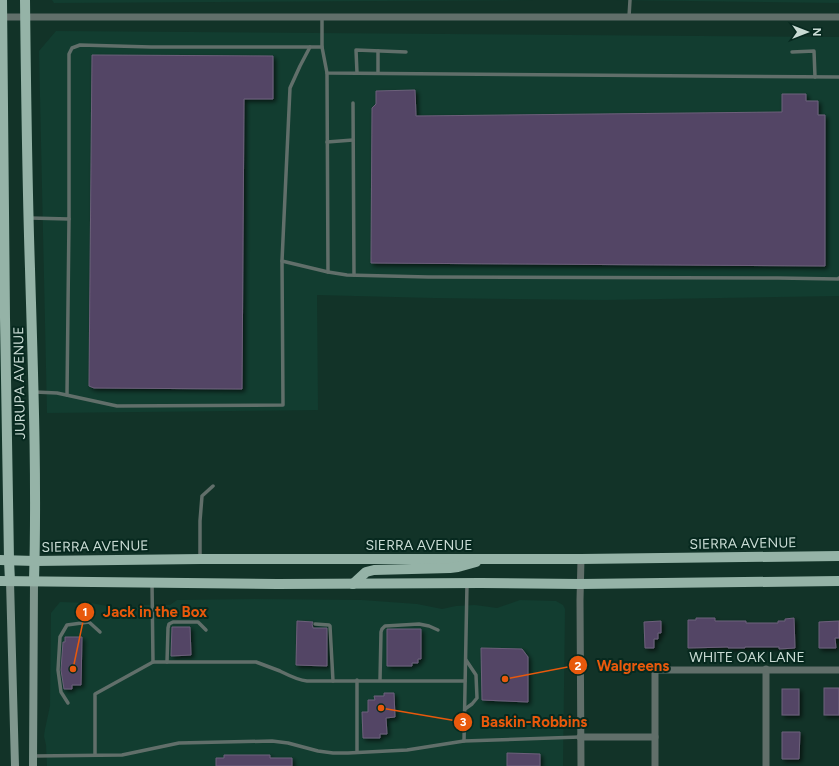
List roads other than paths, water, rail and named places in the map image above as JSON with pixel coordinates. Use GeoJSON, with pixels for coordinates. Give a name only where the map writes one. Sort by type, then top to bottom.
{"type":"FeatureCollection","features":[{"type":"Feature","properties":{"kind":"main road","name":"JURUPA AVENUE"},"geometry":{"type":"LineString","coordinates":[[2,0],[5,581],[15,766]]}},
{"type":"Feature","properties":{"kind":"main road","name":"JURUPA AVENUE"},"geometry":{"type":"LineString","coordinates":[[25,0],[35,474],[33,766]]}},
{"type":"Feature","properties":{"kind":"main road","name":"SIERRA AVENUE"},"geometry":{"type":"LineString","coordinates":[[5,560],[581,559],[839,556]]}},
{"type":"Feature","properties":{"kind":"main road"},"geometry":{"type":"LineString","coordinates":[[353,584],[366,572],[374,570],[450,568],[486,558]]}},
{"type":"Feature","properties":{"kind":"main road"},"geometry":{"type":"LineString","coordinates":[[5,581],[580,584],[839,581]]}},
{"type":"Feature","properties":{"kind":"street"},"geometry":{"type":"LineString","coordinates":[[1,17],[839,17]]}},
{"type":"Feature","properties":{"kind":"street"},"geometry":{"type":"LineString","coordinates":[[580,766],[581,559]]}},
{"type":"Feature","properties":{"kind":"street","name":"WHITE OAK LANE"},"geometry":{"type":"LineString","coordinates":[[655,737],[655,670],[839,670]]}},
{"type":"Feature","properties":{"kind":"street"},"geometry":{"type":"LineString","coordinates":[[766,670],[766,766]]}},
{"type":"Feature","properties":{"kind":"street"},"geometry":{"type":"LineString","coordinates":[[580,737],[655,737],[655,766]]}},
{"type":"Feature","properties":{"kind":"lane"},"geometry":{"type":"LineString","coordinates":[[629,17],[630,0]]}},
{"type":"Feature","properties":{"kind":"lane"},"geometry":{"type":"LineString","coordinates":[[322,17],[322,47],[327,73],[328,272]]}},
{"type":"Feature","properties":{"kind":"lane"},"geometry":{"type":"LineString","coordinates":[[67,395],[69,54],[72,48],[80,45],[151,47],[322,47]]}},
{"type":"Feature","properties":{"kind":"lane"},"geometry":{"type":"LineString","coordinates":[[34,392],[56,392],[117,406],[283,404],[282,261],[290,88],[310,47]]}},
{"type":"Feature","properties":{"kind":"lane"},"geometry":{"type":"LineString","coordinates":[[356,73],[356,50],[406,52]]}},
{"type":"Feature","properties":{"kind":"lane"},"geometry":{"type":"LineString","coordinates":[[792,52],[814,50],[816,76]]}},
{"type":"Feature","properties":{"kind":"lane"},"geometry":{"type":"LineString","coordinates":[[378,51],[378,73]]}},
{"type":"Feature","properties":{"kind":"lane"},"geometry":{"type":"LineString","coordinates":[[327,73],[839,77]]}},
{"type":"Feature","properties":{"kind":"lane"},"geometry":{"type":"LineString","coordinates":[[353,103],[354,275]]}},
{"type":"Feature","properties":{"kind":"lane"},"geometry":{"type":"LineString","coordinates":[[327,142],[353,140]]}},
{"type":"Feature","properties":{"kind":"lane"},"geometry":{"type":"LineString","coordinates":[[29,218],[69,219]]}},
{"type":"Feature","properties":{"kind":"lane"},"geometry":{"type":"LineString","coordinates":[[282,261],[328,272],[354,275],[436,277],[839,278]]}},
{"type":"Feature","properties":{"kind":"lane"},"geometry":{"type":"LineString","coordinates":[[200,559],[200,521],[202,496],[213,486]]}},
{"type":"Feature","properties":{"kind":"lane"},"geometry":{"type":"LineString","coordinates":[[152,582],[153,662]]}},
{"type":"Feature","properties":{"kind":"lane"},"geometry":{"type":"LineString","coordinates":[[464,742],[466,583]]}},
{"type":"Feature","properties":{"kind":"lane"},"geometry":{"type":"LineString","coordinates":[[68,703],[61,692],[58,670],[60,637],[67,625],[89,622],[100,632]]}},
{"type":"Feature","properties":{"kind":"lane"},"geometry":{"type":"LineString","coordinates":[[168,662],[169,624],[173,622],[198,622],[206,630]]}},
{"type":"Feature","properties":{"kind":"lane"},"geometry":{"type":"LineString","coordinates":[[315,624],[330,626],[333,681]]}},
{"type":"Feature","properties":{"kind":"lane"},"geometry":{"type":"LineString","coordinates":[[380,680],[381,632],[385,626],[419,624],[438,630]]}},
{"type":"Feature","properties":{"kind":"lane"},"geometry":{"type":"LineString","coordinates":[[465,659],[476,675],[477,698],[465,709]]}},
{"type":"Feature","properties":{"kind":"lane"},"geometry":{"type":"LineString","coordinates":[[95,755],[95,694],[153,662],[256,662],[269,666],[300,680],[465,681]]}},
{"type":"Feature","properties":{"kind":"lane"},"geometry":{"type":"LineString","coordinates":[[357,680],[357,752]]}},
{"type":"Feature","properties":{"kind":"lane"},"geometry":{"type":"LineString","coordinates":[[33,756],[122,755],[179,743],[272,741],[333,753],[407,750],[464,742],[580,737]]}},
{"type":"Feature","properties":{"kind":"place","name":"Jack in the Box"},"geometry":{"type":"Point","coordinates":[73,669]}},
{"type":"Feature","properties":{"kind":"place","name":"Walgreens"},"geometry":{"type":"Point","coordinates":[505,679]}},
{"type":"Feature","properties":{"kind":"place","name":"Baskin-Robbins"},"geometry":{"type":"Point","coordinates":[381,708]}}]}
